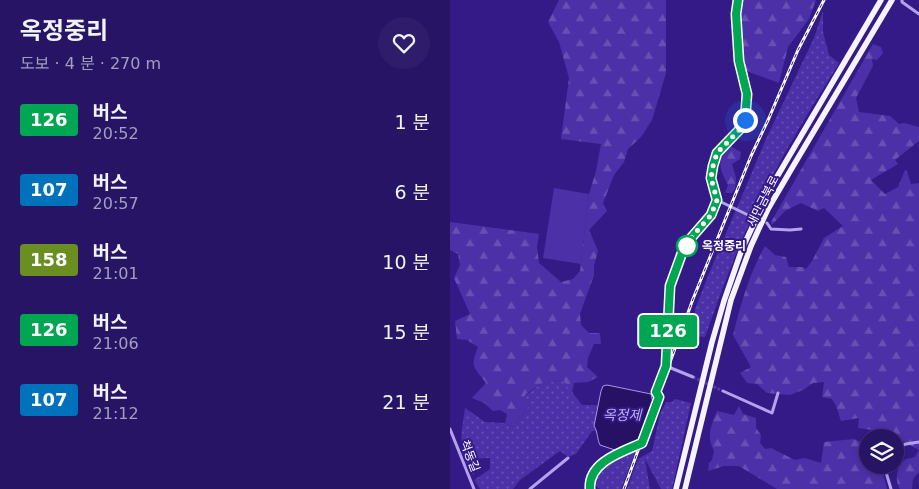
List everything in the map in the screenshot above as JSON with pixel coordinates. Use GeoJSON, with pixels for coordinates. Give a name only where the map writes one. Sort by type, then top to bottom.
{"type":"FeatureCollection","features":[{"type":"Feature","properties":{"kind":"highway","name":"새만금북로"},"geometry":{"type":"LineString","coordinates":[[676,489],[712,342],[742,249],[771,187],[881,0]]}},
{"type":"Feature","properties":{"kind":"highway","name":"새만금북로"},"geometry":{"type":"LineString","coordinates":[[685,489],[731,300],[751,246],[768,209],[892,0]]}},
{"type":"Feature","properties":{"kind":"street"},"geometry":{"type":"LineString","coordinates":[[590,489],[594,471],[600,465],[642,443],[659,397],[656,392],[666,366],[670,286],[682,253],[691,238],[711,215],[717,200],[711,178],[717,153],[742,127],[745,120],[747,94],[739,61],[736,14],[738,0]]}},
{"type":"Feature","properties":{"kind":"street"},"geometry":{"type":"LineString","coordinates":[[902,0],[902,2],[919,14]]}},
{"type":"Feature","properties":{"kind":"street"},"geometry":{"type":"LineString","coordinates":[[717,200],[748,215]]}},
{"type":"Feature","properties":{"kind":"street"},"geometry":{"type":"LineString","coordinates":[[767,223],[770,228],[801,229]]}},
{"type":"Feature","properties":{"kind":"street"},"geometry":{"type":"LineString","coordinates":[[666,366],[693,377]]}},
{"type":"Feature","properties":{"kind":"street"},"geometry":{"type":"LineString","coordinates":[[723,391],[772,413],[778,393]]}},
{"type":"Feature","properties":{"kind":"street","name":"척동길"},"geometry":{"type":"LineString","coordinates":[[450,429],[474,489]]}},
{"type":"Feature","properties":{"kind":"street"},"geometry":{"type":"LineString","coordinates":[[904,445],[919,442]]}},
{"type":"Feature","properties":{"kind":"street"},"geometry":{"type":"LineString","coordinates":[[530,489],[568,458]]}},
{"type":"Feature","properties":{"kind":"street"},"geometry":{"type":"LineString","coordinates":[[886,474],[891,489]]}},
{"type":"Feature","properties":{"kind":"green space"},"geometry":{"type":"Polygon","coordinates":[[[559,0],[666,0],[666,73],[652,120],[641,137],[628,149],[624,162],[614,175],[603,203],[607,211],[589,230],[598,251],[594,275],[580,314],[581,325],[589,333],[600,333],[601,344],[594,344],[588,358],[587,367],[598,377],[588,382],[574,383],[572,393],[563,380],[540,384],[525,395],[529,406],[513,427],[505,423],[507,414],[500,410],[493,411],[484,403],[472,398],[486,383],[474,366],[478,347],[467,340],[457,339],[455,321],[470,314],[454,278],[460,265],[458,254],[450,250],[450,222],[539,234],[537,247],[539,263],[561,282],[573,279],[580,271],[589,194],[601,144],[561,139],[569,78],[559,42],[548,22],[559,0]]]}},
{"type":"Feature","properties":{"kind":"green space"},"geometry":{"type":"Polygon","coordinates":[[[742,0],[816,0],[809,19],[788,47],[779,83],[749,72],[744,68],[740,8],[742,0]]]}},
{"type":"Feature","properties":{"kind":"green space"},"geometry":{"type":"Polygon","coordinates":[[[823,11],[823,32],[829,55],[839,63],[794,137],[763,194],[734,259],[705,337],[693,336],[695,309],[710,271],[766,139],[814,38],[823,11]]]}},
{"type":"Feature","properties":{"kind":"green space"},"geometry":{"type":"Polygon","coordinates":[[[873,44],[881,47],[883,53],[877,60],[872,59],[873,66],[856,98],[859,112],[890,116],[899,124],[904,123],[919,127],[919,141],[895,160],[898,164],[871,180],[885,194],[898,187],[905,170],[911,184],[919,183],[919,450],[904,442],[904,429],[858,428],[859,418],[841,421],[832,399],[822,397],[824,382],[813,383],[803,390],[790,395],[767,393],[757,384],[747,383],[740,373],[751,367],[733,335],[750,278],[765,246],[775,255],[786,257],[789,267],[803,267],[806,269],[824,238],[843,226],[824,208],[818,211],[801,203],[785,211],[772,225],[771,222],[873,44]]]}},
{"type":"Feature","properties":{"kind":"green space"},"geometry":{"type":"Polygon","coordinates":[[[730,146],[741,152],[740,159],[732,164],[736,178],[735,189],[732,193],[725,193],[728,185],[720,164],[722,155],[730,146]]]}},
{"type":"Feature","properties":{"kind":"green space"},"geometry":{"type":"Polygon","coordinates":[[[554,188],[589,194],[581,264],[543,258],[554,188]]]}},
{"type":"Feature","properties":{"kind":"green space"},"geometry":{"type":"Polygon","coordinates":[[[563,380],[582,405],[598,405],[594,426],[597,431],[592,431],[576,454],[568,457],[560,451],[520,480],[513,489],[480,489],[474,480],[490,469],[490,458],[471,459],[474,476],[463,451],[462,435],[465,408],[485,422],[505,423],[513,427],[529,406],[525,396],[540,384],[563,380]]]}},
{"type":"Feature","properties":{"kind":"green space"},"geometry":{"type":"Polygon","coordinates":[[[675,399],[691,403],[672,489],[661,489],[645,459],[650,489],[627,489],[638,459],[652,451],[660,414],[666,402],[672,402],[675,399]]]}},
{"type":"Feature","properties":{"kind":"green space"},"geometry":{"type":"Polygon","coordinates":[[[739,406],[743,414],[756,418],[756,428],[761,435],[760,443],[765,449],[771,448],[795,460],[805,458],[821,463],[824,442],[854,439],[859,441],[859,474],[883,474],[887,489],[777,489],[739,466],[724,466],[708,471],[714,451],[710,441],[710,431],[717,411],[734,415],[739,406]]]}},
{"type":"Feature","properties":{"kind":"green space"},"geometry":{"type":"Polygon","coordinates":[[[636,450],[621,489],[600,489],[594,484],[596,471],[604,464],[636,450]]]}},
{"type":"Feature","properties":{"kind":"green space"},"geometry":{"type":"Polygon","coordinates":[[[919,450],[919,472],[913,479],[912,489],[900,489],[897,474],[904,474],[904,461],[915,457],[919,450]]]}},
{"type":"Feature","properties":{"kind":"water","name":"옥정제"},"geometry":{"type":"Polygon","coordinates":[[[607,385],[651,394],[653,403],[640,438],[623,448],[615,450],[600,445],[594,426],[601,391],[603,386],[607,385]]]}},
{"type":"Feature","properties":{"kind":"tunnel"},"geometry":{"type":"LineString","coordinates":[[748,215],[764,222]]}},
{"type":"Feature","properties":{"kind":"tunnel"},"geometry":{"type":"LineString","coordinates":[[693,377],[723,391]]}},
{"type":"Feature","properties":{"kind":"railway"},"geometry":{"type":"LineString","coordinates":[[624,489],[693,299],[751,156],[798,50],[824,0]]}},
{"type":"Feature","properties":{"kind":"bus line","name":"126"},"geometry":{"type":"LineString","coordinates":[[590,489],[594,471],[600,465],[642,443],[659,397],[656,392],[666,366],[670,286],[682,253],[691,238],[711,215],[717,200],[711,178],[717,153],[742,127],[745,120],[747,94],[739,61],[736,14],[738,0]]}},
{"type":"Feature","properties":{"kind":"place","name":"옥정중리"},"geometry":{"type":"Point","coordinates":[687,246]}},
{"type":"Feature","properties":{"kind":"route"},"geometry":{"type":"LineString","coordinates":[[687,246],[682,253],[691,238],[711,215],[717,200],[711,178],[717,153],[742,127],[745,120]]}}]}
